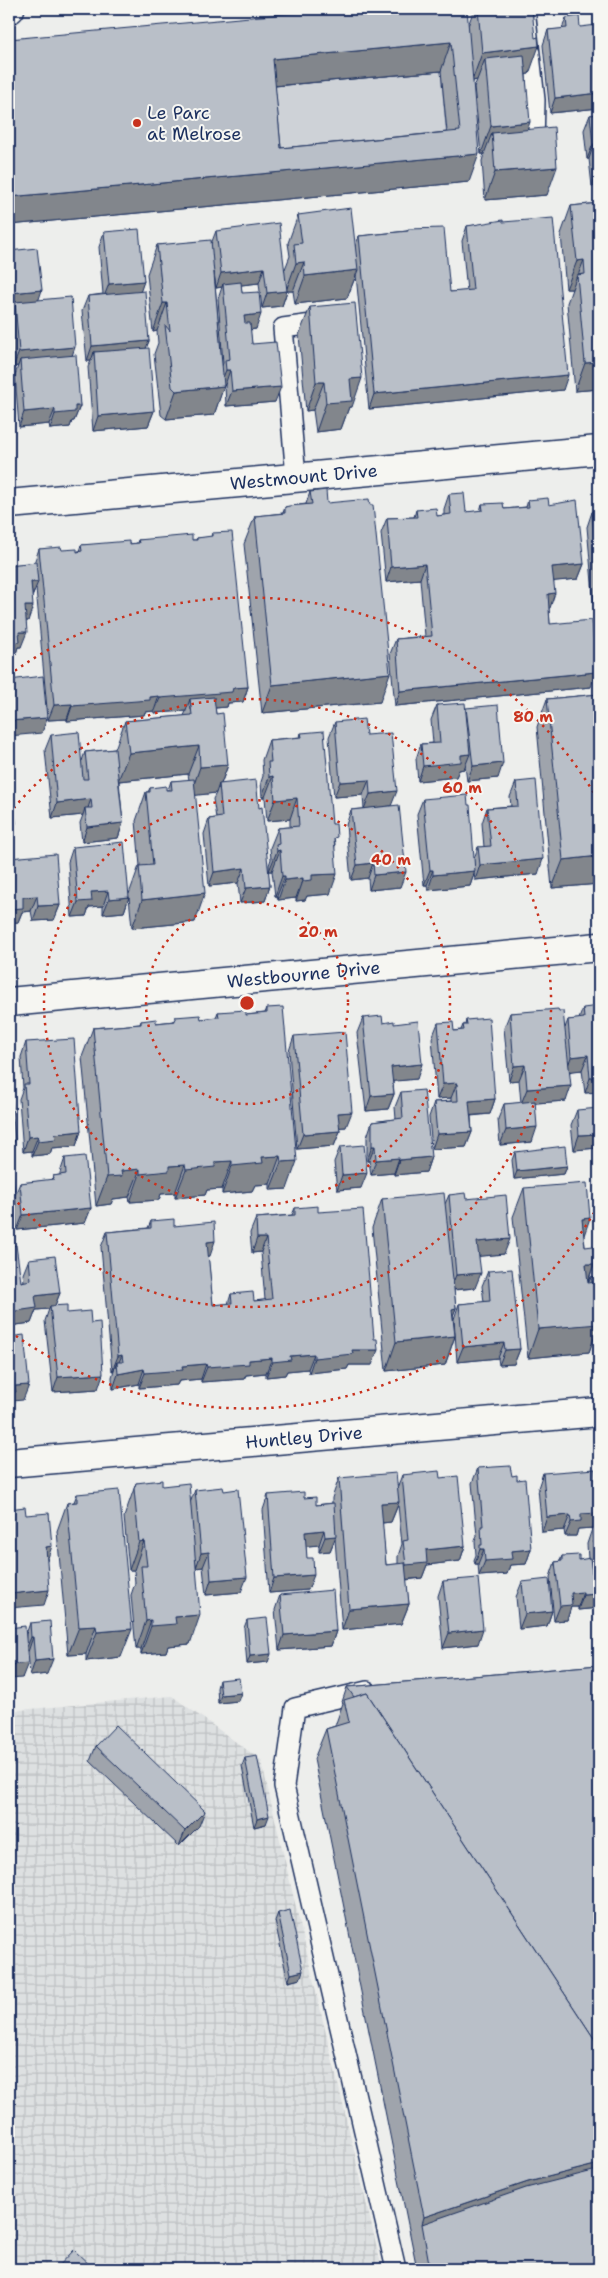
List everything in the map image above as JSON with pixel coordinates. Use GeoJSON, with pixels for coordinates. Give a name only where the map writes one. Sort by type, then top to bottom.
{"type":"FeatureCollection","features":[{"type":"Feature","properties":{"kind":"street","name":"Westmount Drive"},"geometry":{"type":"LineString","coordinates":[[9,504],[599,450]]}},
{"type":"Feature","properties":{"kind":"street","name":"Westbourne Drive"},"geometry":{"type":"LineString","coordinates":[[9,1002],[599,947]]}},
{"type":"Feature","properties":{"kind":"street","name":"Huntley Drive"},"geometry":{"type":"LineString","coordinates":[[9,1463],[599,1412]]}},
{"type":"Feature","properties":{"kind":"lane"},"geometry":{"type":"LineString","coordinates":[[526,9],[535,100],[534,146]]}},
{"type":"Feature","properties":{"kind":"lane"},"geometry":{"type":"LineString","coordinates":[[296,477],[283,328],[344,319]]}},
{"type":"Feature","properties":{"kind":"lane"},"geometry":{"type":"LineString","coordinates":[[382,1688],[296,1708],[284,1786],[396,2269]]}},
{"type":"Feature","properties":{"kind":"shaded area"},"geometry":{"type":"Polygon","coordinates":[[[441,71],[449,160],[271,176],[262,87],[441,71]]]}},
{"type":"Feature","properties":{"kind":"shaded area"},"geometry":{"type":"Polygon","coordinates":[[[172,1696],[261,1760],[382,2269],[9,2269],[9,1711],[172,1696]]]}},
{"type":"Feature","properties":{"kind":"building","name":"Le Parc at Melrose"},"geometry":{"type":"Polygon","coordinates":[[[338,9],[467,9],[479,154],[9,197],[9,39],[338,9]],[[451,42],[273,59],[281,148],[460,131],[451,42]]]}},
{"type":"Feature","properties":{"kind":"building"},"geometry":{"type":"Polygon","coordinates":[[[478,9],[532,9],[535,38],[538,37],[539,46],[482,53],[478,9]]]}},
{"type":"Feature","properties":{"kind":"building"},"geometry":{"type":"Polygon","coordinates":[[[579,16],[580,27],[597,25],[599,93],[555,98],[548,30],[567,28],[566,18],[579,16]]]}},
{"type":"Feature","properties":{"kind":"building"},"geometry":{"type":"Polygon","coordinates":[[[524,55],[530,122],[491,126],[485,59],[524,55]]]}},
{"type":"Feature","properties":{"kind":"building"},"geometry":{"type":"Polygon","coordinates":[[[599,114],[599,171],[597,171],[590,115],[599,114]]]}},
{"type":"Feature","properties":{"kind":"building"},"geometry":{"type":"Polygon","coordinates":[[[554,127],[557,167],[495,172],[492,133],[554,127]]]}},
{"type":"Feature","properties":{"kind":"building"},"geometry":{"type":"Polygon","coordinates":[[[599,203],[599,362],[585,363],[577,275],[585,274],[584,260],[577,261],[571,206],[599,203]]]}},
{"type":"Feature","properties":{"kind":"building"},"geometry":{"type":"Polygon","coordinates":[[[351,208],[358,270],[305,276],[304,262],[296,263],[294,244],[302,243],[298,215],[351,208]]]}},
{"type":"Feature","properties":{"kind":"building"},"geometry":{"type":"Polygon","coordinates":[[[553,218],[568,375],[374,394],[359,236],[408,231],[408,229],[444,228],[450,292],[473,290],[467,226],[503,220],[503,222],[553,218]]]}},
{"type":"Feature","properties":{"kind":"building"},"geometry":{"type":"Polygon","coordinates":[[[279,223],[287,291],[267,293],[264,268],[221,273],[216,231],[279,223]]]}},
{"type":"Feature","properties":{"kind":"building"},"geometry":{"type":"Polygon","coordinates":[[[139,229],[144,281],[109,284],[104,232],[139,229]]]}},
{"type":"Feature","properties":{"kind":"building"},"geometry":{"type":"Polygon","coordinates":[[[211,240],[224,386],[176,391],[172,387],[165,325],[170,331],[167,303],[163,303],[157,245],[211,240]]]}},
{"type":"Feature","properties":{"kind":"building"},"geometry":{"type":"Polygon","coordinates":[[[37,248],[42,290],[11,293],[9,251],[37,248]]]}},
{"type":"Feature","properties":{"kind":"building"},"geometry":{"type":"Polygon","coordinates":[[[241,282],[242,293],[259,292],[261,314],[244,316],[245,323],[250,323],[252,344],[276,342],[281,387],[232,391],[230,370],[226,370],[225,360],[230,359],[223,284],[241,282]]]}},
{"type":"Feature","properties":{"kind":"building"},"geometry":{"type":"Polygon","coordinates":[[[145,291],[149,341],[92,346],[88,296],[145,291]]]}},
{"type":"Feature","properties":{"kind":"building"},"geometry":{"type":"Polygon","coordinates":[[[71,297],[75,347],[19,352],[15,302],[71,297]]]}},
{"type":"Feature","properties":{"kind":"building"},"geometry":{"type":"Polygon","coordinates":[[[355,303],[362,378],[350,379],[352,401],[326,403],[324,382],[316,382],[310,307],[355,303]]]}},
{"type":"Feature","properties":{"kind":"building"},"geometry":{"type":"Polygon","coordinates":[[[149,348],[154,411],[98,416],[94,352],[149,348]]]}},
{"type":"Feature","properties":{"kind":"building"},"geometry":{"type":"Polygon","coordinates":[[[9,351],[14,412],[9,412],[9,351]]]}},
{"type":"Feature","properties":{"kind":"building"},"geometry":{"type":"Polygon","coordinates":[[[76,355],[80,406],[75,406],[75,412],[55,414],[55,409],[24,412],[20,360],[76,355]]]}},
{"type":"Feature","properties":{"kind":"building"},"geometry":{"type":"Polygon","coordinates":[[[326,490],[327,503],[369,499],[370,505],[373,505],[390,673],[272,685],[255,516],[285,513],[285,507],[312,504],[310,492],[326,490]]]}},
{"type":"Feature","properties":{"kind":"building"},"geometry":{"type":"Polygon","coordinates":[[[464,493],[466,512],[483,510],[482,504],[503,503],[504,509],[529,507],[528,500],[548,498],[549,505],[577,500],[584,564],[552,567],[555,593],[548,594],[550,624],[592,620],[596,672],[400,691],[396,639],[432,636],[425,564],[391,567],[387,518],[417,517],[416,510],[436,508],[437,516],[451,514],[449,494],[464,493]]]}},
{"type":"Feature","properties":{"kind":"building"},"geometry":{"type":"Polygon","coordinates":[[[599,511],[599,586],[592,512],[599,511]]]}},
{"type":"Feature","properties":{"kind":"building"},"geometry":{"type":"Polygon","coordinates":[[[232,532],[248,687],[233,688],[232,692],[160,698],[159,696],[150,697],[150,700],[72,706],[72,704],[54,705],[39,549],[61,547],[62,550],[77,549],[77,552],[82,551],[81,545],[129,541],[129,544],[139,543],[138,540],[192,535],[192,540],[197,540],[197,538],[212,536],[212,533],[232,532]]]}},
{"type":"Feature","properties":{"kind":"building"},"geometry":{"type":"Polygon","coordinates":[[[36,562],[38,582],[31,582],[33,606],[25,606],[27,632],[19,632],[20,642],[9,643],[9,565],[36,562]]]}},
{"type":"Feature","properties":{"kind":"building"},"geometry":{"type":"Polygon","coordinates":[[[43,676],[47,718],[9,721],[9,680],[43,676]]]}},
{"type":"Feature","properties":{"kind":"building"},"geometry":{"type":"Polygon","coordinates":[[[599,694],[599,856],[563,860],[547,699],[599,694]]]}},
{"type":"Feature","properties":{"kind":"building"},"geometry":{"type":"Polygon","coordinates":[[[214,697],[216,714],[223,713],[228,765],[200,767],[199,746],[129,753],[125,721],[192,715],[190,699],[214,697]]]}},
{"type":"Feature","properties":{"kind":"building"},"geometry":{"type":"Polygon","coordinates":[[[465,703],[470,754],[461,755],[461,762],[423,766],[421,744],[440,743],[437,705],[465,703]]]}},
{"type":"Feature","properties":{"kind":"building"},"geometry":{"type":"Polygon","coordinates":[[[498,705],[503,763],[473,766],[466,708],[498,705]]]}},
{"type":"Feature","properties":{"kind":"building"},"geometry":{"type":"Polygon","coordinates":[[[364,719],[366,735],[391,733],[397,791],[370,794],[369,780],[340,782],[335,722],[364,719]]]}},
{"type":"Feature","properties":{"kind":"building"},"geometry":{"type":"Polygon","coordinates":[[[324,731],[332,824],[336,824],[337,837],[334,838],[337,874],[312,875],[312,880],[303,881],[303,878],[285,880],[285,876],[282,876],[280,850],[277,851],[276,845],[279,844],[278,828],[299,826],[297,798],[275,800],[273,776],[269,777],[268,762],[271,762],[269,740],[302,737],[301,733],[324,731]]]}},
{"type":"Feature","properties":{"kind":"building"},"geometry":{"type":"Polygon","coordinates":[[[79,732],[83,779],[88,779],[85,752],[115,749],[123,823],[87,827],[85,808],[92,808],[91,799],[57,803],[51,735],[79,732]]]}},
{"type":"Feature","properties":{"kind":"building"},"geometry":{"type":"Polygon","coordinates":[[[194,779],[205,893],[142,900],[139,866],[153,865],[146,792],[150,792],[150,788],[166,786],[166,790],[172,790],[171,781],[194,779]]]}},
{"type":"Feature","properties":{"kind":"building"},"geometry":{"type":"Polygon","coordinates":[[[256,780],[259,808],[262,807],[270,886],[246,888],[244,868],[214,872],[209,819],[222,817],[219,784],[256,780]]]}},
{"type":"Feature","properties":{"kind":"building"},"geometry":{"type":"Polygon","coordinates":[[[536,780],[543,859],[480,865],[478,847],[491,846],[487,808],[518,806],[516,782],[536,780]]]}},
{"type":"Feature","properties":{"kind":"building"},"geometry":{"type":"Polygon","coordinates":[[[13,792],[16,823],[9,824],[9,793],[13,792]]]}},
{"type":"Feature","properties":{"kind":"building"},"geometry":{"type":"Polygon","coordinates":[[[467,795],[468,805],[470,805],[475,871],[433,875],[433,870],[430,870],[423,799],[467,795]]]}},
{"type":"Feature","properties":{"kind":"building"},"geometry":{"type":"Polygon","coordinates":[[[399,805],[406,872],[374,875],[373,863],[357,865],[351,810],[399,805]]]}},
{"type":"Feature","properties":{"kind":"building"},"geometry":{"type":"Polygon","coordinates":[[[124,842],[129,897],[109,899],[108,891],[91,892],[92,901],[78,902],[73,847],[124,842]]]}},
{"type":"Feature","properties":{"kind":"building"},"geometry":{"type":"Polygon","coordinates":[[[56,854],[60,905],[38,906],[37,896],[23,897],[23,908],[9,909],[9,858],[56,854]]]}},
{"type":"Feature","properties":{"kind":"building"},"geometry":{"type":"Polygon","coordinates":[[[599,1006],[599,1077],[590,1078],[588,1055],[571,1057],[568,1020],[584,1018],[583,1008],[599,1006]]]}},
{"type":"Feature","properties":{"kind":"building"},"geometry":{"type":"Polygon","coordinates":[[[283,1007],[297,1161],[281,1162],[280,1156],[262,1157],[263,1163],[232,1166],[232,1161],[215,1162],[215,1167],[186,1170],[185,1165],[169,1166],[169,1171],[140,1174],[140,1169],[121,1171],[122,1176],[107,1177],[93,1028],[141,1024],[141,1021],[156,1019],[156,1023],[175,1021],[175,1017],[200,1015],[201,1019],[219,1017],[218,1012],[246,1010],[246,1015],[267,1013],[267,1008],[283,1007]]]}},
{"type":"Feature","properties":{"kind":"building"},"geometry":{"type":"Polygon","coordinates":[[[558,1009],[563,1011],[571,1086],[527,1089],[525,1065],[514,1066],[510,1013],[558,1009]]]}},
{"type":"Feature","properties":{"kind":"building"},"geometry":{"type":"Polygon","coordinates":[[[382,1016],[383,1023],[394,1021],[394,1024],[418,1021],[422,1064],[391,1067],[394,1094],[371,1096],[363,1018],[382,1016]]]}},
{"type":"Feature","properties":{"kind":"building"},"geometry":{"type":"Polygon","coordinates":[[[489,1018],[495,1099],[469,1101],[472,1132],[437,1134],[434,1102],[458,1101],[457,1083],[443,1084],[438,1023],[453,1022],[454,1031],[464,1030],[463,1025],[467,1025],[466,1020],[489,1018]]]}},
{"type":"Feature","properties":{"kind":"building"},"geometry":{"type":"Polygon","coordinates":[[[345,1032],[352,1112],[338,1113],[340,1131],[303,1134],[294,1036],[345,1032]]]}},
{"type":"Feature","properties":{"kind":"building"},"geometry":{"type":"Polygon","coordinates":[[[74,1039],[81,1131],[55,1134],[56,1139],[38,1141],[38,1136],[28,1137],[24,1084],[29,1084],[26,1042],[74,1039]]]}},
{"type":"Feature","properties":{"kind":"building"},"geometry":{"type":"Polygon","coordinates":[[[9,1070],[15,1140],[10,1141],[12,1154],[9,1154],[9,1070]]]}},
{"type":"Feature","properties":{"kind":"building"},"geometry":{"type":"Polygon","coordinates":[[[424,1090],[431,1157],[376,1160],[375,1146],[372,1146],[372,1122],[403,1118],[401,1092],[424,1090]]]}},
{"type":"Feature","properties":{"kind":"building"},"geometry":{"type":"Polygon","coordinates":[[[535,1101],[537,1127],[506,1130],[504,1104],[535,1101]]]}},
{"type":"Feature","properties":{"kind":"building"},"geometry":{"type":"Polygon","coordinates":[[[599,1108],[599,1134],[579,1135],[577,1110],[599,1108]]]}},
{"type":"Feature","properties":{"kind":"building"},"geometry":{"type":"Polygon","coordinates":[[[364,1145],[367,1173],[342,1175],[340,1147],[364,1145]]]}},
{"type":"Feature","properties":{"kind":"building"},"geometry":{"type":"Polygon","coordinates":[[[565,1146],[567,1166],[517,1171],[515,1152],[565,1146]]]}},
{"type":"Feature","properties":{"kind":"building"},"geometry":{"type":"Polygon","coordinates":[[[85,1156],[91,1208],[23,1215],[20,1183],[54,1179],[53,1176],[66,1174],[65,1158],[85,1156]]]}},
{"type":"Feature","properties":{"kind":"building"},"geometry":{"type":"Polygon","coordinates":[[[9,1176],[13,1176],[16,1207],[9,1207],[9,1176]]]}},
{"type":"Feature","properties":{"kind":"building"},"geometry":{"type":"Polygon","coordinates":[[[587,1183],[590,1218],[582,1219],[585,1247],[593,1246],[594,1264],[586,1264],[588,1283],[596,1282],[599,1324],[538,1329],[524,1188],[587,1183]]]}},
{"type":"Feature","properties":{"kind":"building"},"geometry":{"type":"Polygon","coordinates":[[[444,1193],[456,1308],[452,1309],[455,1336],[396,1342],[382,1199],[444,1193]]]}},
{"type":"Feature","properties":{"kind":"building"},"geometry":{"type":"Polygon","coordinates":[[[465,1193],[466,1199],[506,1195],[510,1239],[477,1242],[481,1273],[456,1275],[449,1195],[465,1193]]]}},
{"type":"Feature","properties":{"kind":"building"},"geometry":{"type":"Polygon","coordinates":[[[318,1206],[318,1212],[363,1209],[374,1339],[377,1339],[378,1350],[352,1350],[353,1354],[314,1358],[314,1354],[290,1356],[291,1360],[272,1362],[272,1358],[249,1360],[249,1364],[207,1367],[206,1364],[182,1366],[183,1370],[145,1373],[144,1369],[118,1374],[117,1362],[123,1362],[122,1355],[118,1356],[107,1232],[151,1228],[151,1221],[174,1219],[174,1226],[214,1222],[215,1241],[207,1242],[213,1305],[232,1303],[231,1294],[253,1292],[254,1301],[272,1299],[266,1238],[257,1238],[256,1218],[295,1215],[295,1208],[318,1206]]]}},
{"type":"Feature","properties":{"kind":"building"},"geometry":{"type":"Polygon","coordinates":[[[16,1245],[21,1282],[31,1280],[29,1259],[55,1256],[60,1293],[35,1296],[37,1308],[9,1312],[9,1246],[16,1245]]]}},
{"type":"Feature","properties":{"kind":"building"},"geometry":{"type":"Polygon","coordinates":[[[512,1269],[520,1349],[505,1350],[504,1343],[463,1347],[459,1304],[490,1301],[488,1271],[512,1269]]]}},
{"type":"Feature","properties":{"kind":"building"},"geometry":{"type":"Polygon","coordinates":[[[599,1276],[599,1320],[596,1282],[592,1282],[591,1277],[599,1276]]]}},
{"type":"Feature","properties":{"kind":"building"},"geometry":{"type":"Polygon","coordinates":[[[67,1305],[67,1313],[90,1311],[91,1323],[100,1322],[103,1374],[58,1377],[50,1306],[67,1305]]]}},
{"type":"Feature","properties":{"kind":"building"},"geometry":{"type":"Polygon","coordinates":[[[24,1335],[29,1385],[15,1386],[16,1392],[9,1392],[9,1337],[24,1335]]]}},
{"type":"Feature","properties":{"kind":"building"},"geometry":{"type":"Polygon","coordinates":[[[510,1466],[512,1476],[517,1475],[517,1480],[525,1479],[531,1549],[511,1551],[512,1559],[485,1561],[484,1549],[480,1549],[480,1545],[482,1545],[481,1526],[483,1526],[478,1468],[510,1466]]]}},
{"type":"Feature","properties":{"kind":"building"},"geometry":{"type":"Polygon","coordinates":[[[595,1469],[597,1500],[599,1500],[598,1513],[581,1514],[581,1521],[571,1522],[570,1515],[547,1517],[543,1473],[595,1469]]]}},
{"type":"Feature","properties":{"kind":"building"},"geometry":{"type":"Polygon","coordinates":[[[439,1471],[440,1478],[458,1476],[465,1546],[426,1550],[427,1563],[406,1565],[403,1541],[408,1540],[402,1475],[439,1471]]]}},
{"type":"Feature","properties":{"kind":"building"},"geometry":{"type":"Polygon","coordinates":[[[396,1473],[399,1502],[381,1503],[386,1565],[405,1563],[409,1604],[349,1609],[339,1478],[396,1473]]]}},
{"type":"Feature","properties":{"kind":"building"},"geometry":{"type":"Polygon","coordinates":[[[162,1480],[162,1486],[189,1483],[200,1615],[175,1617],[176,1624],[151,1626],[151,1620],[146,1621],[141,1566],[147,1566],[144,1541],[139,1542],[134,1489],[136,1483],[162,1480]]]}},
{"type":"Feature","properties":{"kind":"building"},"geometry":{"type":"Polygon","coordinates":[[[223,1487],[224,1491],[238,1489],[247,1577],[211,1580],[209,1552],[201,1553],[195,1490],[223,1487]]]}},
{"type":"Feature","properties":{"kind":"building"},"geometry":{"type":"Polygon","coordinates":[[[119,1490],[132,1629],[97,1632],[96,1626],[79,1627],[67,1503],[77,1502],[77,1494],[119,1490]]]}},
{"type":"Feature","properties":{"kind":"building"},"geometry":{"type":"Polygon","coordinates":[[[304,1492],[304,1498],[316,1497],[316,1505],[334,1503],[336,1536],[325,1537],[324,1530],[305,1532],[307,1558],[313,1558],[314,1575],[274,1578],[268,1495],[304,1492]]]}},
{"type":"Feature","properties":{"kind":"building"},"geometry":{"type":"Polygon","coordinates":[[[25,1507],[26,1515],[49,1513],[52,1546],[46,1547],[49,1590],[9,1594],[9,1509],[25,1507]]]}},
{"type":"Feature","properties":{"kind":"building"},"geometry":{"type":"Polygon","coordinates":[[[599,1528],[599,1556],[595,1557],[592,1529],[599,1528]]]}},
{"type":"Feature","properties":{"kind":"building"},"geometry":{"type":"Polygon","coordinates":[[[579,1555],[579,1560],[590,1558],[592,1573],[599,1573],[599,1594],[583,1595],[583,1592],[571,1593],[572,1605],[560,1606],[555,1562],[562,1561],[562,1556],[579,1555]]]}},
{"type":"Feature","properties":{"kind":"building"},"geometry":{"type":"Polygon","coordinates":[[[478,1578],[483,1629],[449,1633],[443,1581],[478,1578]]]}},
{"type":"Feature","properties":{"kind":"building"},"geometry":{"type":"Polygon","coordinates":[[[549,1579],[552,1611],[525,1614],[522,1582],[549,1579]]]}},
{"type":"Feature","properties":{"kind":"building"},"geometry":{"type":"Polygon","coordinates":[[[333,1590],[336,1631],[284,1635],[280,1595],[333,1590]]]}},
{"type":"Feature","properties":{"kind":"building"},"geometry":{"type":"Polygon","coordinates":[[[267,1618],[271,1654],[250,1656],[247,1620],[267,1618]]]}},
{"type":"Feature","properties":{"kind":"building"},"geometry":{"type":"Polygon","coordinates":[[[50,1621],[53,1659],[35,1661],[30,1623],[50,1621]]]}},
{"type":"Feature","properties":{"kind":"building"},"geometry":{"type":"Polygon","coordinates":[[[25,1626],[28,1663],[9,1665],[9,1628],[25,1626]]]}},
{"type":"Feature","properties":{"kind":"building"},"geometry":{"type":"Polygon","coordinates":[[[599,1665],[599,2046],[367,1693],[354,1697],[347,1687],[599,1665]]]}},
{"type":"Feature","properties":{"kind":"building"},"geometry":{"type":"Polygon","coordinates":[[[239,1678],[241,1693],[221,1695],[219,1680],[239,1678]]]}},
{"type":"Feature","properties":{"kind":"building"},"geometry":{"type":"Polygon","coordinates":[[[367,1693],[599,2046],[599,2165],[528,2182],[424,2217],[326,1729],[349,1722],[344,1700],[367,1693]]]}},
{"type":"Feature","properties":{"kind":"building"},"geometry":{"type":"Polygon","coordinates":[[[116,1725],[205,1811],[185,1831],[96,1746],[116,1725]]]}},
{"type":"Feature","properties":{"kind":"building"},"geometry":{"type":"Polygon","coordinates":[[[257,1756],[269,1816],[257,1819],[245,1758],[257,1756]]]}},
{"type":"Feature","properties":{"kind":"building"},"geometry":{"type":"Polygon","coordinates":[[[290,1910],[303,1971],[291,1974],[278,1913],[290,1910]]]}},
{"type":"Feature","properties":{"kind":"building"},"geometry":{"type":"Polygon","coordinates":[[[599,2171],[599,2269],[430,2269],[422,2224],[526,2188],[599,2171]]]}},
{"type":"Feature","properties":{"kind":"building"},"geometry":{"type":"Polygon","coordinates":[[[74,2250],[94,2269],[56,2269],[74,2250]]]}},
{"type":"Feature","properties":{"kind":"place","name":"Le Parc at Melrose"},"geometry":{"type":"Point","coordinates":[137,123]}}]}
